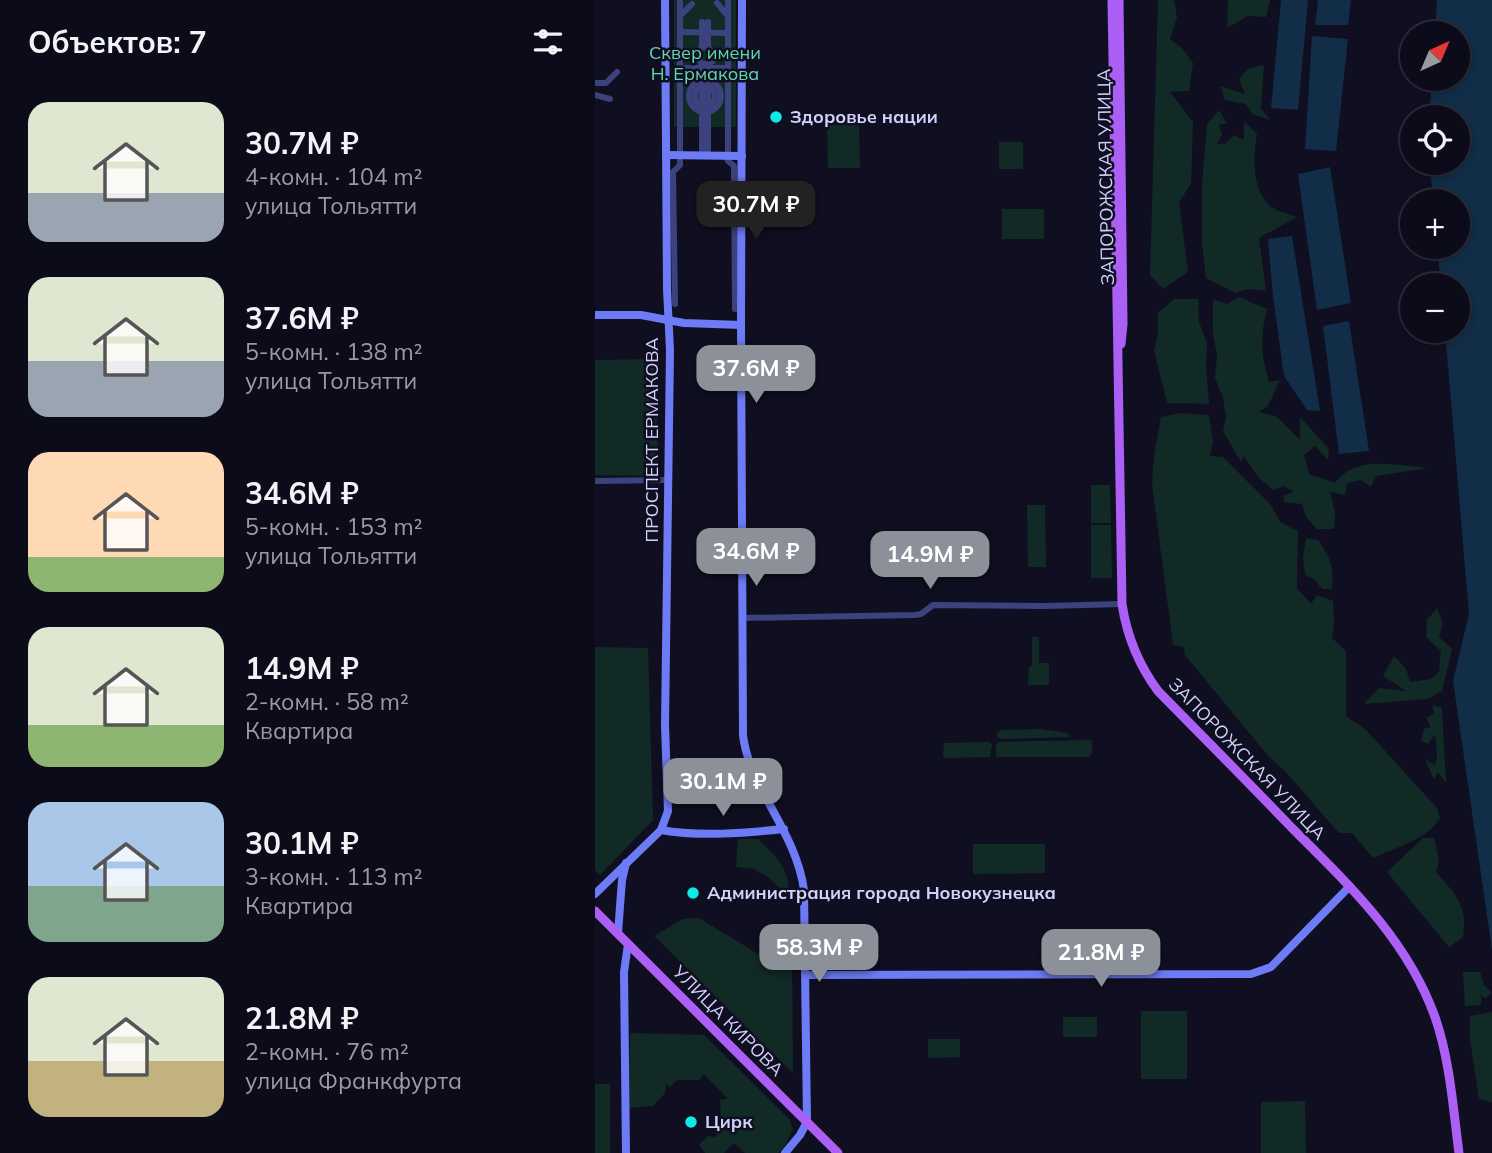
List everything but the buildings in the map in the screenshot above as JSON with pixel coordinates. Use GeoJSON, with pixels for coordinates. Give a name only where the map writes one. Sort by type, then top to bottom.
{"type":"FeatureCollection","features":[{"type":"Feature","properties":{"kind":"main road","name":"ЗАПОРОЖСКАЯ УЛИЦА"},"geometry":{"type":"LineString","coordinates":[[1112,0],[1122,604],[1127,631],[1135,655],[1158,691],[1350,886],[1403,951],[1435,1017],[1449,1077],[1459,1153]]}},
{"type":"Feature","properties":{"kind":"main road","name":"ЗАПОРОЖСКАЯ УЛИЦА"},"geometry":{"type":"LineString","coordinates":[[1119,0],[1123,324],[1119,353]]}},
{"type":"Feature","properties":{"kind":"main road","name":"УЛИЦА КИРОВА"},"geometry":{"type":"LineString","coordinates":[[595,911],[838,1153]]}},
{"type":"Feature","properties":{"kind":"street","name":"ПРОСПЕКТ ЕРМАКОВА"},"geometry":{"type":"LineString","coordinates":[[661,830],[668,811],[665,725],[670,350],[667,319],[666,0]]}},
{"type":"Feature","properties":{"kind":"street"},"geometry":{"type":"LineString","coordinates":[[675,304],[673,172],[680,165],[680,0]]}},
{"type":"Feature","properties":{"kind":"street"},"geometry":{"type":"LineString","coordinates":[[681,119],[728,72],[728,0]]}},
{"type":"Feature","properties":{"kind":"street"},"geometry":{"type":"LineString","coordinates":[[742,0],[742,618],[745,748],[751,766],[784,829],[802,879],[807,1122],[785,1153]]}},
{"type":"Feature","properties":{"kind":"street"},"geometry":{"type":"LineString","coordinates":[[717,3],[727,16]]}},
{"type":"Feature","properties":{"kind":"street"},"geometry":{"type":"LineString","coordinates":[[681,15],[692,4]]}},
{"type":"Feature","properties":{"kind":"street"},"geometry":{"type":"LineString","coordinates":[[681,70],[705,66],[713,61],[714,55],[705,47],[705,22]]}},
{"type":"Feature","properties":{"kind":"street"},"geometry":{"type":"LineString","coordinates":[[681,32],[727,33]]}},
{"type":"Feature","properties":{"kind":"street"},"geometry":{"type":"LineString","coordinates":[[705,47],[698,51],[696,56],[705,66],[728,72]]}},
{"type":"Feature","properties":{"kind":"street"},"geometry":{"type":"LineString","coordinates":[[705,66],[705,156]]}},
{"type":"Feature","properties":{"kind":"street"},"geometry":{"type":"LineString","coordinates":[[681,70],[728,120],[728,161],[734,166],[735,309]]}},
{"type":"Feature","properties":{"kind":"street"},"geometry":{"type":"LineString","coordinates":[[595,83],[606,83],[617,72]]}},
{"type":"Feature","properties":{"kind":"street"},"geometry":{"type":"LineString","coordinates":[[706,96],[728,72]]}},
{"type":"Feature","properties":{"kind":"street"},"geometry":{"type":"LineString","coordinates":[[595,94],[610,99]]}},
{"type":"Feature","properties":{"kind":"street"},"geometry":{"type":"LineString","coordinates":[[681,95],[706,96],[728,120]]}},
{"type":"Feature","properties":{"kind":"street"},"geometry":{"type":"LineString","coordinates":[[666,155],[741,156]]}},
{"type":"Feature","properties":{"kind":"street"},"geometry":{"type":"LineString","coordinates":[[595,315],[641,315],[696,324],[741,324]]}},
{"type":"Feature","properties":{"kind":"street"},"geometry":{"type":"LineString","coordinates":[[595,481],[669,480]]}},
{"type":"Feature","properties":{"kind":"street"},"geometry":{"type":"LineString","coordinates":[[742,618],[915,615],[933,605],[1122,604]]}},
{"type":"Feature","properties":{"kind":"street"},"geometry":{"type":"LineString","coordinates":[[595,894],[661,830],[742,832],[784,829]]}},
{"type":"Feature","properties":{"kind":"street"},"geometry":{"type":"LineString","coordinates":[[618,933],[626,863]]}},
{"type":"Feature","properties":{"kind":"street"},"geometry":{"type":"LineString","coordinates":[[805,975],[1251,974],[1271,967],[1350,886]]}},
{"type":"Feature","properties":{"kind":"street"},"geometry":{"type":"LineString","coordinates":[[625,1153],[624,972],[628,944]]}},
{"type":"Feature","properties":{"kind":"green space","name":"Сквер имени Н. Ермакова"},"geometry":{"type":"Polygon","coordinates":[[[674,0],[736,0],[736,127],[674,127],[674,0]]]}},
{"type":"Feature","properties":{"kind":"green space"},"geometry":{"type":"Polygon","coordinates":[[[1158,0],[1174,0],[1177,17],[1170,39],[1183,49],[1193,63],[1189,91],[1170,92],[1193,122],[1191,184],[1179,202],[1188,272],[1163,289],[1150,275],[1158,0]]]}},
{"type":"Feature","properties":{"kind":"green space"},"geometry":{"type":"Polygon","coordinates":[[[1228,0],[1270,0],[1266,17],[1248,16],[1227,28],[1228,0]]]}},
{"type":"Feature","properties":{"kind":"green space"},"geometry":{"type":"Polygon","coordinates":[[[1264,65],[1261,109],[1270,120],[1252,114],[1246,104],[1225,100],[1220,86],[1245,94],[1239,79],[1248,69],[1264,65]]]}},
{"type":"Feature","properties":{"kind":"green space"},"geometry":{"type":"Polygon","coordinates":[[[1219,110],[1227,124],[1219,124],[1222,135],[1217,144],[1226,143],[1234,135],[1244,140],[1244,121],[1257,134],[1255,171],[1259,191],[1270,206],[1297,217],[1259,238],[1266,291],[1248,289],[1235,293],[1206,278],[1202,243],[1202,184],[1207,124],[1219,110]]]}},
{"type":"Feature","properties":{"kind":"green space"},"geometry":{"type":"Polygon","coordinates":[[[859,124],[860,168],[828,168],[827,125],[859,124]]]}},
{"type":"Feature","properties":{"kind":"green space"},"geometry":{"type":"Polygon","coordinates":[[[999,142],[1023,142],[1023,169],[999,169],[999,142]]]}},
{"type":"Feature","properties":{"kind":"green space"},"geometry":{"type":"Polygon","coordinates":[[[1002,209],[1044,209],[1044,239],[1002,239],[1002,209]]]}},
{"type":"Feature","properties":{"kind":"green space"},"geometry":{"type":"Polygon","coordinates":[[[1239,297],[1267,309],[1262,337],[1264,363],[1269,382],[1280,380],[1268,406],[1259,412],[1277,417],[1300,440],[1300,417],[1329,449],[1328,460],[1315,446],[1304,455],[1309,474],[1335,483],[1354,468],[1366,465],[1390,464],[1428,468],[1376,476],[1371,487],[1361,480],[1347,483],[1345,495],[1330,492],[1335,513],[1334,529],[1317,529],[1306,517],[1302,504],[1284,502],[1284,495],[1294,492],[1284,486],[1273,490],[1258,477],[1244,456],[1241,462],[1223,431],[1226,417],[1223,398],[1215,378],[1217,355],[1213,334],[1213,299],[1227,304],[1239,297]]]}},
{"type":"Feature","properties":{"kind":"green space"},"geometry":{"type":"Polygon","coordinates":[[[1174,299],[1198,299],[1199,322],[1207,343],[1209,404],[1167,403],[1154,351],[1158,313],[1174,299]]]}},
{"type":"Feature","properties":{"kind":"green space"},"geometry":{"type":"Polygon","coordinates":[[[656,359],[658,476],[595,475],[595,360],[656,359]]]}},
{"type":"Feature","properties":{"kind":"green space"},"geometry":{"type":"Polygon","coordinates":[[[1181,413],[1209,415],[1213,442],[1210,456],[1223,457],[1271,505],[1280,522],[1298,531],[1297,588],[1311,604],[1317,595],[1333,601],[1332,638],[1346,651],[1346,716],[1366,730],[1437,808],[1440,818],[1419,837],[1373,858],[1352,833],[1339,833],[1284,770],[1269,757],[1185,655],[1184,647],[1173,645],[1152,484],[1161,417],[1181,413]]]}},
{"type":"Feature","properties":{"kind":"green space"},"geometry":{"type":"Polygon","coordinates":[[[1091,485],[1110,485],[1111,523],[1091,523],[1091,485]]]}},
{"type":"Feature","properties":{"kind":"green space"},"geometry":{"type":"Polygon","coordinates":[[[1027,505],[1045,505],[1046,567],[1028,567],[1027,505]]]}},
{"type":"Feature","properties":{"kind":"green space"},"geometry":{"type":"Polygon","coordinates":[[[1091,525],[1111,525],[1112,578],[1091,578],[1091,525]]]}},
{"type":"Feature","properties":{"kind":"green space"},"geometry":{"type":"Polygon","coordinates":[[[1306,538],[1318,540],[1326,552],[1332,568],[1332,589],[1322,589],[1315,580],[1305,575],[1303,558],[1306,538]]]}},
{"type":"Feature","properties":{"kind":"green space"},"geometry":{"type":"Polygon","coordinates":[[[1437,608],[1443,623],[1439,637],[1452,649],[1442,691],[1428,699],[1364,704],[1379,688],[1406,691],[1383,676],[1394,656],[1406,669],[1410,682],[1431,679],[1439,672],[1441,651],[1426,637],[1427,620],[1437,608]]]}},
{"type":"Feature","properties":{"kind":"green space"},"geometry":{"type":"Polygon","coordinates":[[[1032,637],[1039,637],[1039,663],[1049,663],[1049,685],[1028,685],[1029,667],[1032,666],[1032,637]]]}},
{"type":"Feature","properties":{"kind":"green space"},"geometry":{"type":"Polygon","coordinates":[[[595,647],[648,648],[653,820],[600,875],[595,870],[595,647]]]}},
{"type":"Feature","properties":{"kind":"green space"},"geometry":{"type":"Polygon","coordinates":[[[1433,705],[1442,708],[1446,783],[1438,772],[1434,780],[1425,759],[1435,765],[1435,734],[1428,744],[1421,741],[1424,729],[1431,727],[1426,718],[1434,714],[1433,705]]]}},
{"type":"Feature","properties":{"kind":"green space"},"geometry":{"type":"Polygon","coordinates":[[[1041,729],[1067,733],[1071,737],[1000,739],[997,736],[1001,730],[1041,729]]]}},
{"type":"Feature","properties":{"kind":"green space"},"geometry":{"type":"Polygon","coordinates":[[[1092,741],[1092,753],[1089,757],[996,757],[996,745],[999,742],[1092,741]]]}},
{"type":"Feature","properties":{"kind":"green space"},"geometry":{"type":"Polygon","coordinates":[[[944,743],[992,744],[990,757],[943,756],[944,743]]]}},
{"type":"Feature","properties":{"kind":"green space"},"geometry":{"type":"Polygon","coordinates":[[[1423,838],[1434,838],[1439,861],[1436,872],[1455,894],[1464,917],[1463,937],[1449,947],[1387,872],[1423,838]]]}},
{"type":"Feature","properties":{"kind":"green space"},"geometry":{"type":"Polygon","coordinates":[[[738,839],[758,839],[777,858],[785,871],[789,897],[768,877],[754,869],[736,867],[738,839]]]}},
{"type":"Feature","properties":{"kind":"green space"},"geometry":{"type":"Polygon","coordinates":[[[973,844],[1045,844],[1045,873],[973,874],[973,844]]]}},
{"type":"Feature","properties":{"kind":"green space"},"geometry":{"type":"Polygon","coordinates":[[[699,918],[758,954],[769,934],[792,951],[793,1073],[654,936],[683,919],[699,918]]]}},
{"type":"Feature","properties":{"kind":"green space"},"geometry":{"type":"Polygon","coordinates":[[[1463,972],[1480,972],[1484,985],[1492,993],[1485,998],[1481,995],[1481,1005],[1465,1006],[1463,972]]]}},
{"type":"Feature","properties":{"kind":"green space"},"geometry":{"type":"Polygon","coordinates":[[[1141,1011],[1187,1011],[1187,1079],[1141,1079],[1141,1011]]]}},
{"type":"Feature","properties":{"kind":"green space"},"geometry":{"type":"Polygon","coordinates":[[[1492,1012],[1492,1102],[1479,1099],[1470,1039],[1470,1016],[1492,1012]]]}},
{"type":"Feature","properties":{"kind":"green space"},"geometry":{"type":"Polygon","coordinates":[[[1063,1017],[1097,1017],[1097,1037],[1063,1037],[1063,1017]]]}},
{"type":"Feature","properties":{"kind":"green space"},"geometry":{"type":"Polygon","coordinates":[[[630,1033],[704,1035],[789,1119],[793,1129],[785,1146],[778,1153],[745,1153],[734,1143],[724,1153],[705,1153],[699,1145],[708,1136],[717,1135],[714,1131],[721,1123],[720,1100],[727,1098],[704,1074],[700,1080],[677,1080],[670,1087],[666,1084],[665,1093],[653,1106],[629,1108],[630,1033]]]}},
{"type":"Feature","properties":{"kind":"green space"},"geometry":{"type":"Polygon","coordinates":[[[928,1039],[960,1039],[960,1057],[928,1058],[928,1039]]]}},
{"type":"Feature","properties":{"kind":"green space"},"geometry":{"type":"Polygon","coordinates":[[[595,1084],[610,1084],[610,1153],[595,1153],[595,1084]]]}},
{"type":"Feature","properties":{"kind":"green space"},"geometry":{"type":"Polygon","coordinates":[[[1305,1101],[1306,1153],[1261,1153],[1261,1102],[1305,1101]]]}},
{"type":"Feature","properties":{"kind":"water"},"geometry":{"type":"Polygon","coordinates":[[[1281,0],[1308,0],[1298,110],[1271,108],[1281,0]]]}},
{"type":"Feature","properties":{"kind":"water"},"geometry":{"type":"Polygon","coordinates":[[[1318,0],[1351,0],[1348,25],[1315,25],[1318,0]]]}},
{"type":"Feature","properties":{"kind":"water"},"geometry":{"type":"Polygon","coordinates":[[[1437,0],[1492,0],[1492,950],[1453,681],[1469,614],[1446,343],[1470,343],[1470,273],[1440,273],[1438,259],[1470,259],[1470,189],[1432,189],[1431,175],[1470,175],[1470,105],[1430,105],[1431,91],[1470,91],[1470,21],[1436,21],[1437,0]]]}},
{"type":"Feature","properties":{"kind":"water"},"geometry":{"type":"Polygon","coordinates":[[[1312,36],[1348,39],[1336,151],[1305,149],[1312,36]]]}},
{"type":"Feature","properties":{"kind":"water"},"geometry":{"type":"Polygon","coordinates":[[[1330,167],[1351,303],[1317,310],[1298,174],[1330,167]]]}},
{"type":"Feature","properties":{"kind":"water"},"geometry":{"type":"Polygon","coordinates":[[[1292,236],[1320,411],[1307,410],[1284,376],[1268,239],[1292,236]]]}},
{"type":"Feature","properties":{"kind":"water"},"geometry":{"type":"Polygon","coordinates":[[[1349,321],[1369,451],[1339,454],[1323,326],[1349,321]]]}},
{"type":"Feature","properties":{"kind":"place","name":"Здоровье нации"},"geometry":{"type":"Point","coordinates":[776,117]}},
{"type":"Feature","properties":{"kind":"place","name":"Администрация города Новокузнецка"},"geometry":{"type":"Point","coordinates":[693,893]}},
{"type":"Feature","properties":{"kind":"place","name":"Цирк"},"geometry":{"type":"Point","coordinates":[691,1122]}}]}
